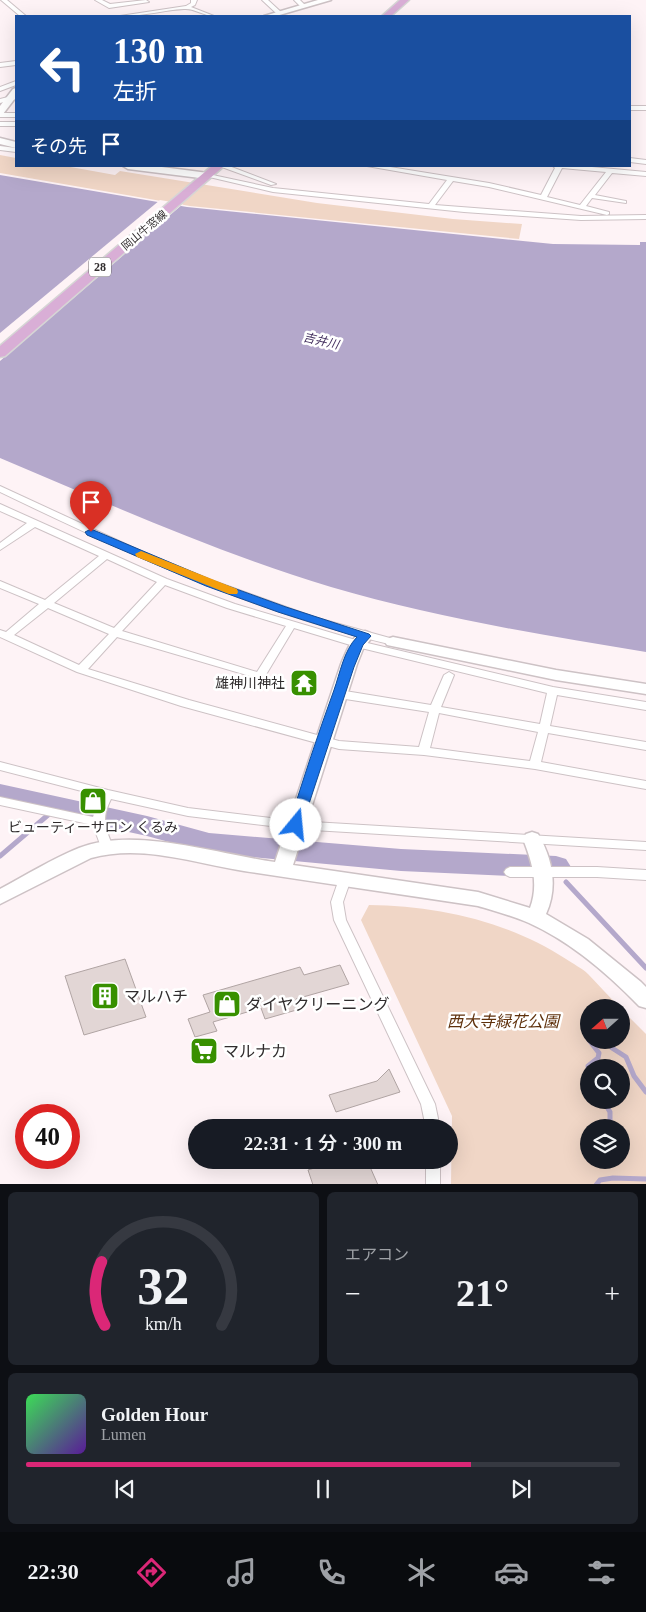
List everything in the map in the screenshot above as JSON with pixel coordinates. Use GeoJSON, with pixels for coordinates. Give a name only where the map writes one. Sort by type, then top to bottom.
{"type":"FeatureCollection","features":[{"type":"Feature","properties":{"kind":"main road"},"geometry":{"type":"LineString","coordinates":[[387,15],[406,0]]}},
{"type":"Feature","properties":{"kind":"main road"},"geometry":{"type":"LineString","coordinates":[[396,15],[414,0]]}},
{"type":"Feature","properties":{"kind":"main road","name":"岡山牛窓線"},"geometry":{"type":"LineString","coordinates":[[0,341],[207,173]]}},
{"type":"Feature","properties":{"kind":"main road","name":"岡山牛窓線"},"geometry":{"type":"LineString","coordinates":[[0,352],[207,173]]}},
{"type":"Feature","properties":{"kind":"street"},"geometry":{"type":"LineString","coordinates":[[4,0],[23,15]]}},
{"type":"Feature","properties":{"kind":"street"},"geometry":{"type":"LineString","coordinates":[[98,0],[109,6],[144,1],[168,9]]}},
{"type":"Feature","properties":{"kind":"street"},"geometry":{"type":"LineString","coordinates":[[129,15],[187,7],[193,4],[194,0]]}},
{"type":"Feature","properties":{"kind":"street"},"geometry":{"type":"LineString","coordinates":[[265,0],[279,13]]}},
{"type":"Feature","properties":{"kind":"street"},"geometry":{"type":"LineString","coordinates":[[297,0],[303,6]]}},
{"type":"Feature","properties":{"kind":"street"},"geometry":{"type":"LineString","coordinates":[[272,15],[327,0]]}},
{"type":"Feature","properties":{"kind":"street"},"geometry":{"type":"LineString","coordinates":[[187,7],[209,15]]}},
{"type":"Feature","properties":{"kind":"street"},"geometry":{"type":"LineString","coordinates":[[0,65],[15,63]]}},
{"type":"Feature","properties":{"kind":"street"},"geometry":{"type":"LineString","coordinates":[[0,90],[15,83]]}},
{"type":"Feature","properties":{"kind":"street"},"geometry":{"type":"LineString","coordinates":[[8,99],[0,114],[15,114]]}},
{"type":"Feature","properties":{"kind":"street"},"geometry":{"type":"LineString","coordinates":[[631,108],[646,108]]}},
{"type":"Feature","properties":{"kind":"street"},"geometry":{"type":"LineString","coordinates":[[0,124],[15,124]]}},
{"type":"Feature","properties":{"kind":"street"},"geometry":{"type":"LineString","coordinates":[[0,141],[15,145]]}},
{"type":"Feature","properties":{"kind":"street"},"geometry":{"type":"LineString","coordinates":[[0,148],[15,150]]}},
{"type":"Feature","properties":{"kind":"street"},"geometry":{"type":"LineString","coordinates":[[631,160],[646,162]]}},
{"type":"Feature","properties":{"kind":"street"},"geometry":{"type":"LineString","coordinates":[[139,167],[207,173],[314,193]]}},
{"type":"Feature","properties":{"kind":"street"},"geometry":{"type":"LineString","coordinates":[[376,167],[451,179],[626,216],[646,218]]}},
{"type":"Feature","properties":{"kind":"street"},"geometry":{"type":"LineString","coordinates":[[425,175],[429,167]]}},
{"type":"Feature","properties":{"kind":"street"},"geometry":{"type":"LineString","coordinates":[[544,198],[558,167]]}},
{"type":"Feature","properties":{"kind":"street"},"geometry":{"type":"LineString","coordinates":[[574,167],[646,174]]}},
{"type":"Feature","properties":{"kind":"street"},"geometry":{"type":"LineString","coordinates":[[582,207],[610,171]]}},
{"type":"Feature","properties":{"kind":"street"},"geometry":{"type":"LineString","coordinates":[[207,173],[273,190],[555,217],[626,216]]}},
{"type":"Feature","properties":{"kind":"street"},"geometry":{"type":"LineString","coordinates":[[431,206],[451,179]]}},
{"type":"Feature","properties":{"kind":"street"},"geometry":{"type":"LineString","coordinates":[[590,196],[624,202]]}},
{"type":"Feature","properties":{"kind":"street"},"geometry":{"type":"LineString","coordinates":[[600,222],[646,218]]}},
{"type":"Feature","properties":{"kind":"street"},"geometry":{"type":"LineString","coordinates":[[0,489],[108,541],[210,584],[361,640],[393,642],[556,675],[646,689]]}},
{"type":"Feature","properties":{"kind":"street"},"geometry":{"type":"LineString","coordinates":[[0,507],[163,581],[231,606],[292,624],[361,640],[553,691],[646,706]]}},
{"type":"Feature","properties":{"kind":"street"},"geometry":{"type":"LineString","coordinates":[[0,547],[34,523]]}},
{"type":"Feature","properties":{"kind":"street"},"geometry":{"type":"LineString","coordinates":[[3,635],[46,604],[105,556]]}},
{"type":"Feature","properties":{"kind":"street"},"geometry":{"type":"LineString","coordinates":[[81,670],[163,581]]}},
{"type":"Feature","properties":{"kind":"street"},"geometry":{"type":"LineString","coordinates":[[0,584],[116,633],[260,676],[292,624]]}},
{"type":"Feature","properties":{"kind":"street"},"geometry":{"type":"LineString","coordinates":[[3,635],[81,670],[185,703],[339,745],[424,751],[535,765],[646,785]]}},
{"type":"Feature","properties":{"kind":"street"},"geometry":{"type":"LineString","coordinates":[[284,865],[322,739],[361,640]]}},
{"type":"Feature","properties":{"kind":"street"},"geometry":{"type":"LineString","coordinates":[[424,751],[435,709],[448,675]]}},
{"type":"Feature","properties":{"kind":"street"},"geometry":{"type":"LineString","coordinates":[[535,765],[553,691]]}},
{"type":"Feature","properties":{"kind":"street"},"geometry":{"type":"LineString","coordinates":[[339,694],[646,746]]}},
{"type":"Feature","properties":{"kind":"street"},"geometry":{"type":"LineString","coordinates":[[0,766],[108,794],[293,833],[532,839],[646,846]]}},
{"type":"Feature","properties":{"kind":"street"},"geometry":{"type":"LineString","coordinates":[[107,847],[98,817],[108,794]]}},
{"type":"Feature","properties":{"kind":"street"},"geometry":{"type":"LineString","coordinates":[[0,801],[98,817]]}},
{"type":"Feature","properties":{"kind":"street"},"geometry":{"type":"LineString","coordinates":[[532,839],[541,866],[544,900],[535,917]]}},
{"type":"Feature","properties":{"kind":"street"},"geometry":{"type":"LineString","coordinates":[[0,897],[85,854],[107,847],[150,846],[242,864],[284,865],[345,879],[478,900],[535,917],[562,932],[607,963],[646,1000]]}},
{"type":"Feature","properties":{"kind":"street"},"geometry":{"type":"LineString","coordinates":[[510,872],[541,866],[646,875]]}},
{"type":"Feature","properties":{"kind":"street"},"geometry":{"type":"LineString","coordinates":[[345,879],[337,902],[340,920],[428,1104],[431,1119]]}},
{"type":"Feature","properties":{"kind":"street"},"geometry":{"type":"LineString","coordinates":[[433,1169],[433,1184]]}},
{"type":"Feature","properties":{"kind":"green space"},"geometry":{"type":"Polygon","coordinates":[[[0,155],[15,158],[15,167],[71,167],[115,175],[120,171],[317,203],[453,219],[522,224],[519,239],[190,206],[0,173],[0,155]]]}},
{"type":"Feature","properties":{"kind":"green space","name":"西大寺緑花公園"},"geometry":{"type":"Polygon","coordinates":[[[369,905],[421,909],[472,918],[496,925],[544,946],[580,968],[612,999],[580,999],[580,1049],[630,1049],[630,1018],[646,1034],[646,1184],[451,1184],[451,1169],[458,1169],[458,1119],[452,1119],[361,920],[369,905]]]}},
{"type":"Feature","properties":{"kind":"water","name":"吉井川"},"geometry":{"type":"Polygon","coordinates":[[[0,175],[187,207],[553,244],[640,245],[640,242],[646,242],[646,652],[527,632],[448,616],[331,587],[289,574],[205,543],[0,458],[0,175]]]}},
{"type":"Feature","properties":{"kind":"pier"},"geometry":{"type":"Polygon","coordinates":[[[160,200],[183,204],[0,361],[0,333],[160,200]]]}},
{"type":"Feature","properties":{"kind":"building","name":"マルハチ"},"geometry":{"type":"Polygon","coordinates":[[[125,959],[146,1017],[84,1035],[65,976],[125,959]]]}},
{"type":"Feature","properties":{"kind":"building","name":"マルナカ"},"geometry":{"type":"Polygon","coordinates":[[[340,965],[349,984],[296,999],[300,1009],[265,1019],[261,1008],[213,1022],[217,1031],[195,1037],[188,1019],[210,1012],[203,995],[300,967],[304,975],[340,965]]]}},
{"type":"Feature","properties":{"kind":"building"},"geometry":{"type":"Polygon","coordinates":[[[389,1069],[400,1092],[336,1112],[329,1095],[377,1081],[389,1069]]]}},
{"type":"Feature","properties":{"kind":"building"},"geometry":{"type":"Polygon","coordinates":[[[311,1169],[371,1169],[378,1184],[313,1184],[308,1170],[311,1169]]]}},
{"type":"Feature","properties":{"kind":"waterway"},"geometry":{"type":"LineString","coordinates":[[0,794],[147,826],[209,843],[401,860],[556,867]]}},
{"type":"Feature","properties":{"kind":"waterway"},"geometry":{"type":"LineString","coordinates":[[0,856],[48,815]]}},
{"type":"Feature","properties":{"kind":"waterway"},"geometry":{"type":"LineString","coordinates":[[556,867],[566,867]]}},
{"type":"Feature","properties":{"kind":"waterway"},"geometry":{"type":"LineString","coordinates":[[566,882],[646,968]]}},
{"type":"Feature","properties":{"kind":"waterway"},"geometry":{"type":"LineString","coordinates":[[596,1049],[599,1053],[597,1059]]}},
{"type":"Feature","properties":{"kind":"waterway"},"geometry":{"type":"LineString","coordinates":[[614,1049],[626,1057],[634,1076],[646,1092]]}},
{"type":"Feature","properties":{"kind":"waterway"},"geometry":{"type":"LineString","coordinates":[[608,1109],[610,1119]]}},
{"type":"Feature","properties":{"kind":"waterway"},"geometry":{"type":"LineString","coordinates":[[597,1184],[600,1180],[613,1178],[646,1179]]}},
{"type":"Feature","properties":{"kind":"slow traffic"},"geometry":{"type":"LineString","coordinates":[[141,554],[233,592]]}},
{"type":"Feature","properties":{"kind":"place","name":"雄神川神社"},"geometry":{"type":"Point","coordinates":[304,683]}},
{"type":"Feature","properties":{"kind":"place","name":"ビューティーサロン くるみ"},"geometry":{"type":"Point","coordinates":[93,801]}},
{"type":"Feature","properties":{"kind":"place","name":"マルハチ"},"geometry":{"type":"Point","coordinates":[105,996]}},
{"type":"Feature","properties":{"kind":"place","name":"ダイヤクリーニング"},"geometry":{"type":"Point","coordinates":[227,1004]}},
{"type":"Feature","properties":{"kind":"place","name":"マルナカ"},"geometry":{"type":"Point","coordinates":[204,1051]}},
{"type":"Feature","properties":{"kind":"route"},"geometry":{"type":"LineString","coordinates":[[91,532],[210,584],[282,610],[365,636],[357,644],[348,667],[322,739],[296,825]]}}]}
